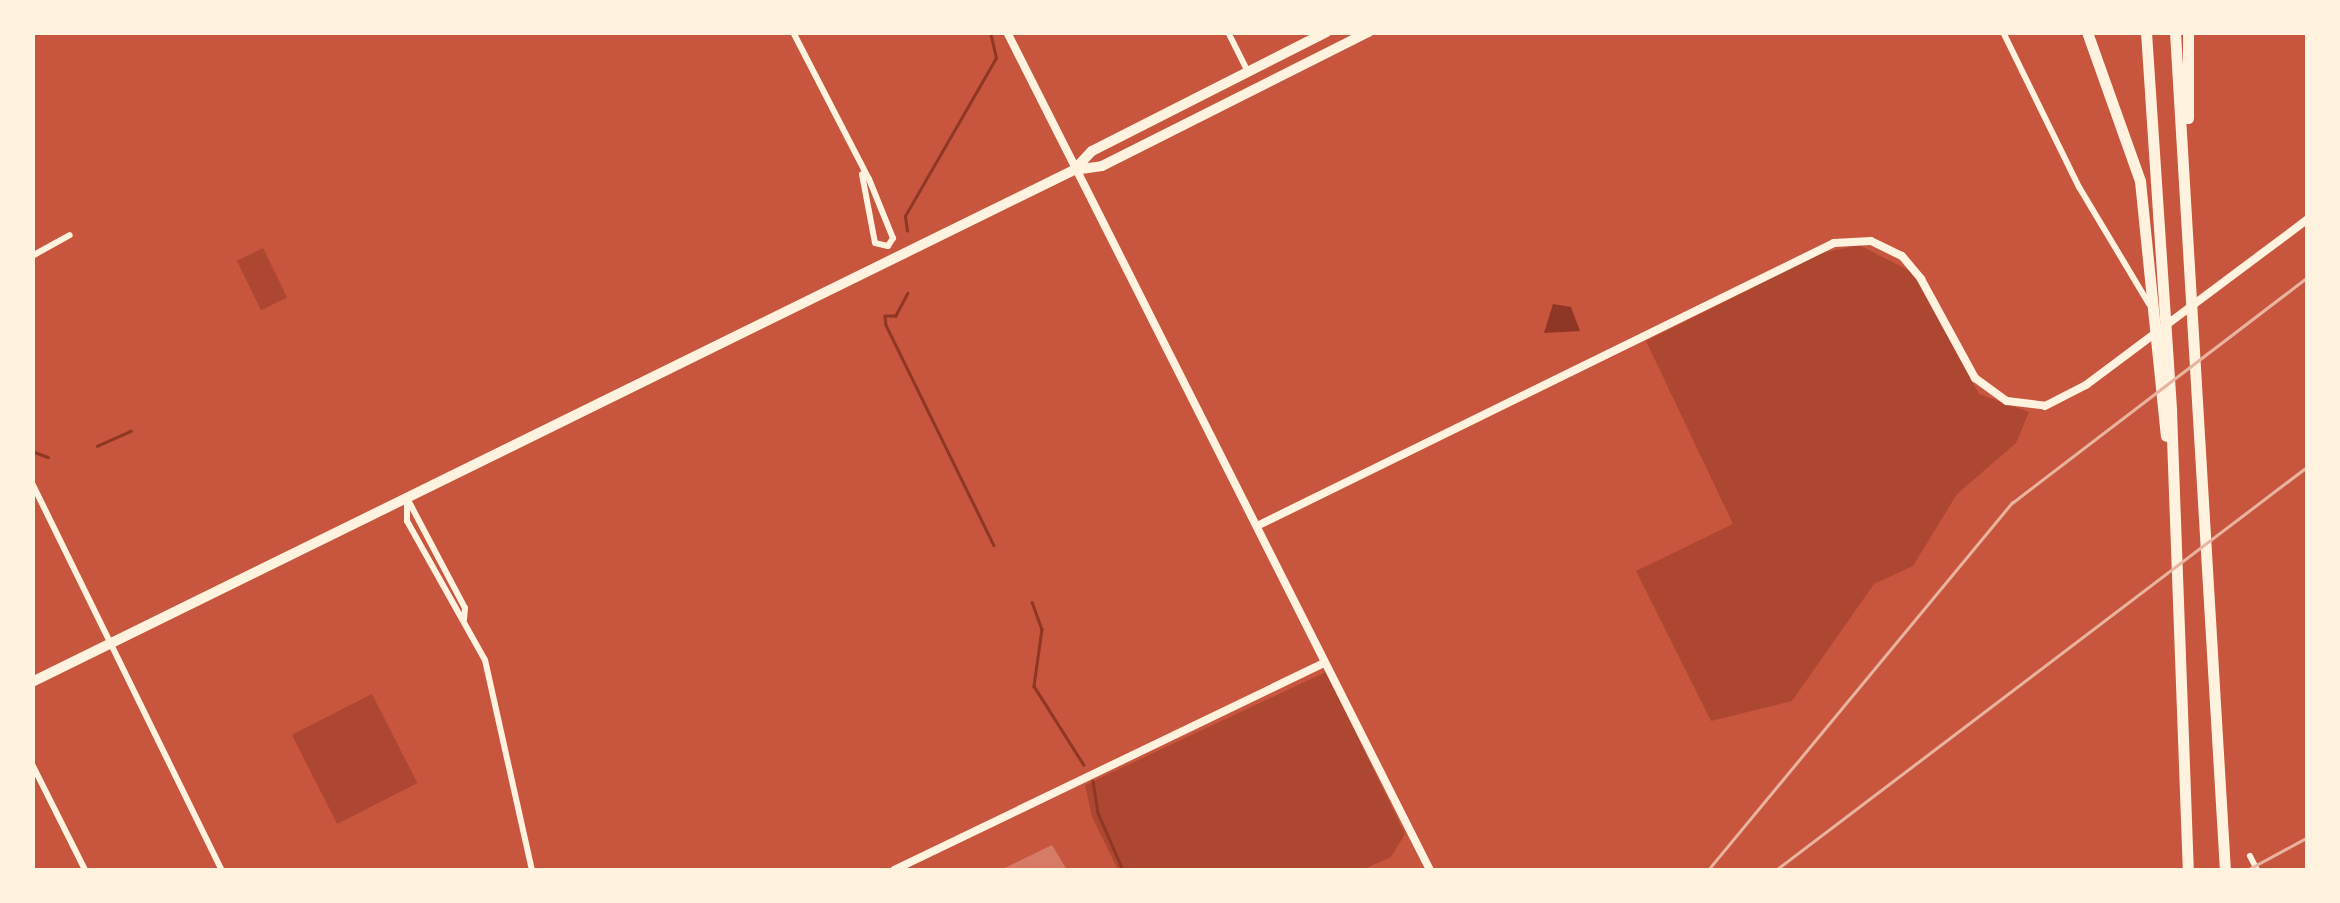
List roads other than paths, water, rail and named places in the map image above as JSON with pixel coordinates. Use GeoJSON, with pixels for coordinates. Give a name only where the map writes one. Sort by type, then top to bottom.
{"type":"FeatureCollection","features":[{"type":"Feature","properties":{"kind":"highway"},"geometry":{"type":"LineString","coordinates":[[2087,32],[2126,131],[2144,214],[2168,444]]}},
{"type":"Feature","properties":{"kind":"highway"},"geometry":{"type":"LineString","coordinates":[[2146,32],[2160,214],[2188,870]]}},
{"type":"Feature","properties":{"kind":"highway"},"geometry":{"type":"LineString","coordinates":[[2175,32],[2225,870]]}},
{"type":"Feature","properties":{"kind":"highway"},"geometry":{"type":"LineString","coordinates":[[2188,32],[2188,212]]}},
{"type":"Feature","properties":{"kind":"main road"},"geometry":{"type":"LineString","coordinates":[[1074,170],[1092,151],[1327,32]]}},
{"type":"Feature","properties":{"kind":"main road"},"geometry":{"type":"LineString","coordinates":[[32,682],[1074,170],[1116,160],[1369,32]]}},
{"type":"Feature","properties":{"kind":"street"},"geometry":{"type":"LineString","coordinates":[[793,32],[892,236],[888,246],[894,258]]}},
{"type":"Feature","properties":{"kind":"street"},"geometry":{"type":"LineString","coordinates":[[1008,32],[1074,170],[1430,870]]}},
{"type":"Feature","properties":{"kind":"street"},"geometry":{"type":"LineString","coordinates":[[1228,32],[1248,74]]}},
{"type":"Feature","properties":{"kind":"street"},"geometry":{"type":"LineString","coordinates":[[2003,32],[2079,187],[2163,326]]}},
{"type":"Feature","properties":{"kind":"street"},"geometry":{"type":"LineString","coordinates":[[862,174],[875,244],[888,246]]}},
{"type":"Feature","properties":{"kind":"street"},"geometry":{"type":"LineString","coordinates":[[1257,526],[1844,242],[1881,245],[1914,267],[1967,368],[2007,401],[2044,406],[2066,398],[2308,219]]}},
{"type":"Feature","properties":{"kind":"street"},"geometry":{"type":"LineString","coordinates":[[32,256],[70,235]]}},
{"type":"Feature","properties":{"kind":"street"},"geometry":{"type":"LineString","coordinates":[[32,483],[222,870]]}},
{"type":"Feature","properties":{"kind":"street"},"geometry":{"type":"LineString","coordinates":[[407,498],[407,521],[454,614],[464,619]]}},
{"type":"Feature","properties":{"kind":"street"},"geometry":{"type":"LineString","coordinates":[[407,498],[466,608],[464,619],[488,670],[532,870]]}},
{"type":"Feature","properties":{"kind":"street"},"geometry":{"type":"LineString","coordinates":[[894,870],[1325,662]]}},
{"type":"Feature","properties":{"kind":"street"},"geometry":{"type":"LineString","coordinates":[[32,764],[85,870]]}},
{"type":"Feature","properties":{"kind":"street"},"geometry":{"type":"LineString","coordinates":[[2250,856],[2257,870]]}},
{"type":"Feature","properties":{"kind":"waterway"},"geometry":{"type":"LineString","coordinates":[[907,231],[905,216],[996,58],[990,32]]}},
{"type":"Feature","properties":{"kind":"waterway"},"geometry":{"type":"LineString","coordinates":[[908,293],[896,316],[885,316],[886,325],[994,545]]}},
{"type":"Feature","properties":{"kind":"waterway"},"geometry":{"type":"LineString","coordinates":[[97,446],[131,431]]}},
{"type":"Feature","properties":{"kind":"waterway"},"geometry":{"type":"LineString","coordinates":[[32,451],[48,457]]}},
{"type":"Feature","properties":{"kind":"waterway"},"geometry":{"type":"LineString","coordinates":[[1032,602],[1042,629],[1034,686],[1084,765]]}},
{"type":"Feature","properties":{"kind":"waterway"},"geometry":{"type":"LineString","coordinates":[[1093,781],[1098,813],[1123,870]]}},
{"type":"Feature","properties":{"kind":"railway"},"geometry":{"type":"LineString","coordinates":[[1708,870],[2012,503],[2308,277]]}},
{"type":"Feature","properties":{"kind":"railway"},"geometry":{"type":"LineString","coordinates":[[1776,870],[2308,466]]}},
{"type":"Feature","properties":{"kind":"railway"},"geometry":{"type":"LineString","coordinates":[[2247,870],[2308,837]]}}]}
